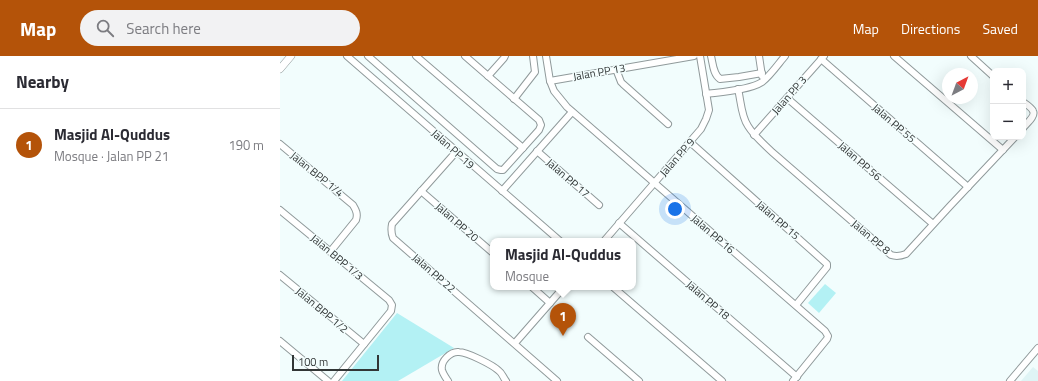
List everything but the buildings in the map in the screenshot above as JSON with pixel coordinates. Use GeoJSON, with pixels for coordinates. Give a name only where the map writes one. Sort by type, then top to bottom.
{"type":"FeatureCollection","features":[{"type":"Feature","properties":{"kind":"street"},"geometry":{"type":"LineString","coordinates":[[280,69],[291,56]]}},
{"type":"Feature","properties":{"kind":"street","name":"Jalan PP 19"},"geometry":{"type":"LineString","coordinates":[[347,56],[557,238]]}},
{"type":"Feature","properties":{"kind":"street"},"geometry":{"type":"LineString","coordinates":[[368,56],[497,169],[501,170],[504,169],[523,148],[539,130],[541,125],[539,120],[465,56]]}},
{"type":"Feature","properties":{"kind":"street"},"geometry":{"type":"LineString","coordinates":[[416,56],[523,148]]}},
{"type":"Feature","properties":{"kind":"street"},"geometry":{"type":"LineString","coordinates":[[488,76],[505,56]]}},
{"type":"Feature","properties":{"kind":"street"},"geometry":{"type":"LineString","coordinates":[[514,99],[535,72],[533,56]]}},
{"type":"Feature","properties":{"kind":"street","name":"Jalan PP 16"},"geometry":{"type":"LineString","coordinates":[[546,56],[550,81],[554,91],[560,100],[572,112],[826,331],[828,336],[826,341],[795,379]]}},
{"type":"Feature","properties":{"kind":"street","name":"Jalan PP 13"},"geometry":{"type":"LineString","coordinates":[[550,81],[694,56]]}},
{"type":"Feature","properties":{"kind":"street","name":"Jalan PP 9"},"geometry":{"type":"LineString","coordinates":[[606,238],[701,129],[709,110],[700,56]]}},
{"type":"Feature","properties":{"kind":"street"},"geometry":{"type":"LineString","coordinates":[[711,56],[714,72],[718,77],[723,79],[762,73]]}},
{"type":"Feature","properties":{"kind":"street"},"geometry":{"type":"LineString","coordinates":[[759,56],[763,81]]}},
{"type":"Feature","properties":{"kind":"street"},"geometry":{"type":"LineString","coordinates":[[706,94],[758,84],[763,81],[785,56]]}},
{"type":"Feature","properties":{"kind":"street"},"geometry":{"type":"LineString","coordinates":[[894,56],[1003,150]]}},
{"type":"Feature","properties":{"kind":"street"},"geometry":{"type":"LineString","coordinates":[[970,56],[990,73]]}},
{"type":"Feature","properties":{"kind":"street","name":"Jalan PP 3"},"geometry":{"type":"LineString","coordinates":[[754,135],[822,58]]}},
{"type":"Feature","properties":{"kind":"street","name":"Jalan PP 55"},"geometry":{"type":"LineString","coordinates":[[822,58],[968,187]]}},
{"type":"Feature","properties":{"kind":"street"},"geometry":{"type":"LineString","coordinates":[[616,69],[621,82],[668,124]]}},
{"type":"Feature","properties":{"kind":"street","name":"Jalan PP 8"},"geometry":{"type":"LineString","coordinates":[[738,89],[743,115],[747,126],[754,135],[891,255],[899,256],[906,254],[932,224],[1012,140]]}},
{"type":"Feature","properties":{"kind":"street","name":"Jalan PP 56"},"geometry":{"type":"LineString","coordinates":[[787,98],[932,224]]}},
{"type":"Feature","properties":{"kind":"street"},"geometry":{"type":"LineString","coordinates":[[1026,105],[1034,113],[1026,124]]}},
{"type":"Feature","properties":{"kind":"street"},"geometry":{"type":"LineString","coordinates":[[502,191],[572,112]]}},
{"type":"Feature","properties":{"kind":"street","name":"Jalan PP 15"},"geometry":{"type":"LineString","coordinates":[[690,142],[827,264],[827,267],[796,305]]}},
{"type":"Feature","properties":{"kind":"street","name":"Jalan BPP 1/4"},"geometry":{"type":"LineString","coordinates":[[280,144],[353,204],[357,212],[356,220],[330,252]]}},
{"type":"Feature","properties":{"kind":"street","name":"Jalan PP 17"},"geometry":{"type":"LineString","coordinates":[[537,151],[599,204]]}},
{"type":"Feature","properties":{"kind":"street","name":"Jalan PP 22"},"geometry":{"type":"LineString","coordinates":[[456,152],[392,224],[391,231],[393,238],[557,381]]}},
{"type":"Feature","properties":{"kind":"street","name":"Jalan PP 20"},"geometry":{"type":"LineString","coordinates":[[422,191],[490,250]]}},
{"type":"Feature","properties":{"kind":"street","name":"Jalan BPP 1/3"},"geometry":{"type":"LineString","coordinates":[[280,210],[389,300],[392,305],[391,311],[364,344]]}},
{"type":"Feature","properties":{"kind":"street","name":"Jalan PP 18"},"geometry":{"type":"LineString","coordinates":[[619,223],[636,238]]}},
{"type":"Feature","properties":{"kind":"street","name":"Jalan PP 18"},"geometry":{"type":"LineString","coordinates":[[636,238],[795,379]]}},
{"type":"Feature","properties":{"kind":"street","name":"Jalan BPP 1/2"},"geometry":{"type":"LineString","coordinates":[[280,275],[364,344]]}},
{"type":"Feature","properties":{"kind":"street"},"geometry":{"type":"LineString","coordinates":[[535,290],[550,303]]}},
{"type":"Feature","properties":{"kind":"street"},"geometry":{"type":"LineString","coordinates":[[515,343],[561,290]]}},
{"type":"Feature","properties":{"kind":"street"},"geometry":{"type":"LineString","coordinates":[[616,290],[722,381]]}},
{"type":"Feature","properties":{"kind":"street"},"geometry":{"type":"LineString","coordinates":[[588,337],[639,381]]}},
{"type":"Feature","properties":{"kind":"street"},"geometry":{"type":"LineString","coordinates":[[280,341],[328,381]]}},
{"type":"Feature","properties":{"kind":"street"},"geometry":{"type":"LineString","coordinates":[[334,381],[364,344]]}},
{"type":"Feature","properties":{"kind":"street"},"geometry":{"type":"LineString","coordinates":[[1010,381],[1038,348]]}},
{"type":"Feature","properties":{"kind":"street"},"geometry":{"type":"LineString","coordinates":[[448,381],[442,370],[442,365],[448,356],[459,352],[467,354],[497,369],[506,381]]}},
{"type":"Feature","properties":{"kind":"shaded area"},"geometry":{"type":"Polygon","coordinates":[[[825,284],[836,293],[819,313],[808,303],[825,284]]]}},
{"type":"Feature","properties":{"kind":"shaded area"},"geometry":{"type":"Polygon","coordinates":[[[397,313],[454,348],[398,381],[342,381],[397,313]]]}},
{"type":"Feature","properties":{"kind":"shaded area"},"geometry":{"type":"Polygon","coordinates":[[[1033,367],[1038,371],[1038,381],[1021,381],[1033,367]]]}},
{"type":"Feature","properties":{"kind":"place","name":"Masjid Al-Quddus"},"geometry":{"type":"Point","coordinates":[563,336]}}]}
